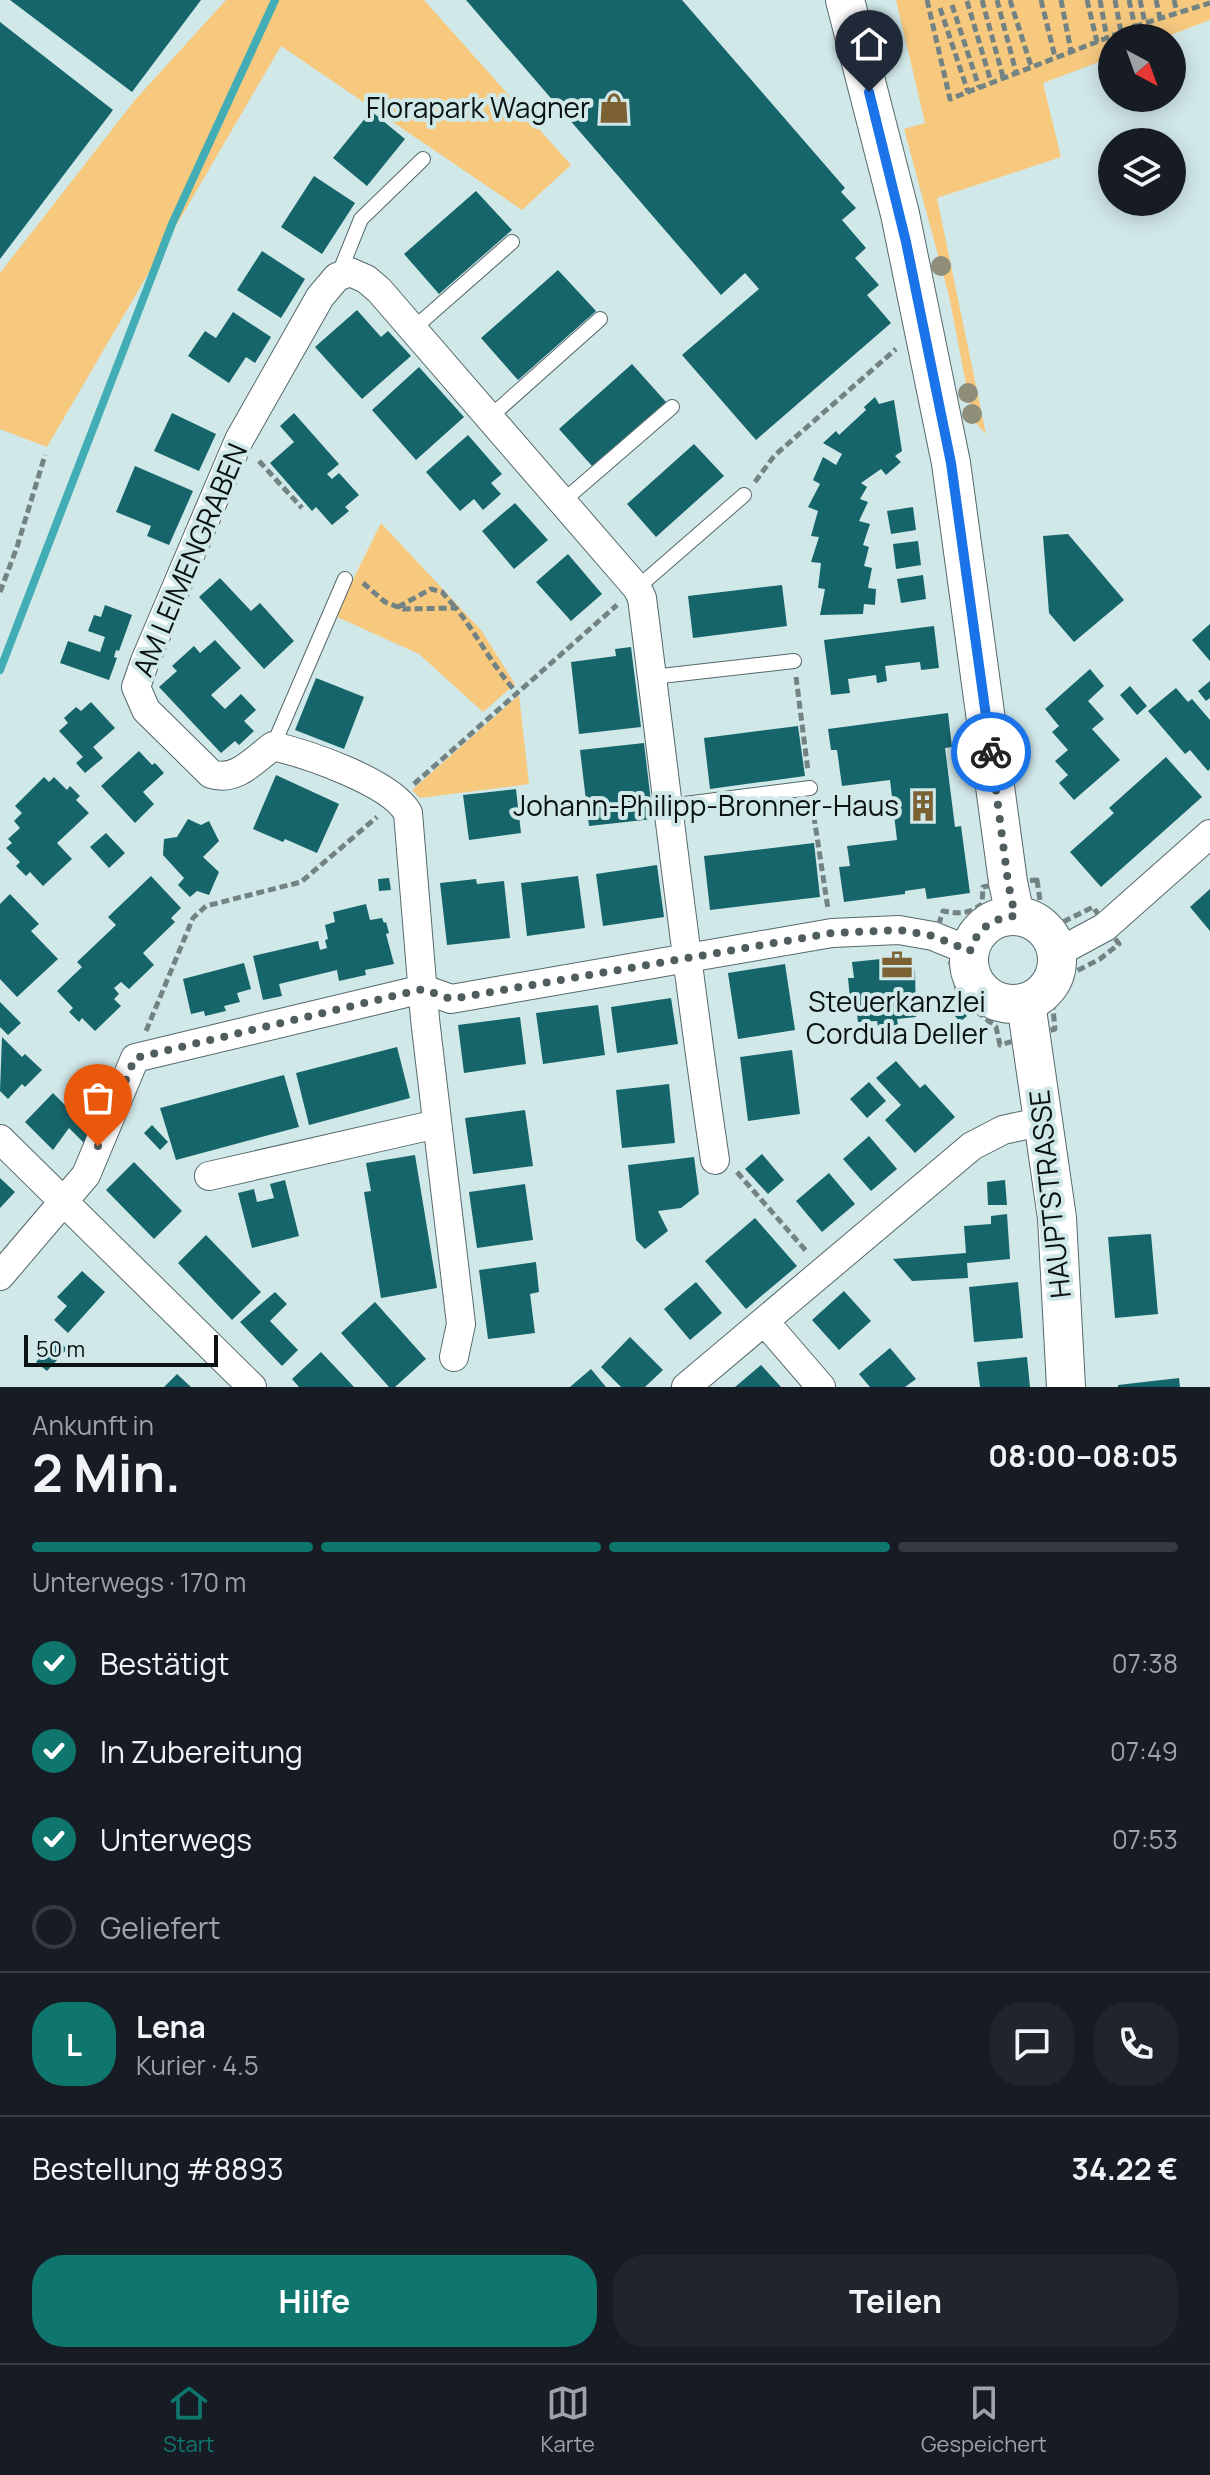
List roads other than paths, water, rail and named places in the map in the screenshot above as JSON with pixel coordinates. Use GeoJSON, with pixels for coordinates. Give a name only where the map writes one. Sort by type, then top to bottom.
{"type":"FeatureCollection","features":[{"type":"Feature","properties":{"kind":"street"},"geometry":{"type":"LineString","coordinates":[[845,0],[900,214],[951,463],[1012,899],[1047,931],[1057,953],[1055,974],[1050,984],[1035,998],[1028,1020]]}},
{"type":"Feature","properties":{"kind":"street"},"geometry":{"type":"LineString","coordinates":[[337,277],[350,272],[366,279],[490,417],[637,588],[642,598],[685,959],[715,1160]]}},
{"type":"Feature","properties":{"kind":"street","name":"AM LEIMENGRABEN"},"geometry":{"type":"LineString","coordinates":[[273,746],[235,774],[223,777],[211,774],[146,710],[136,687],[239,440],[320,297],[337,277]]}},
{"type":"Feature","properties":{"kind":"street"},"geometry":{"type":"LineString","coordinates":[[273,746],[298,752],[377,785],[398,798],[408,813],[437,1124],[461,1324],[454,1357]]}},
{"type":"Feature","properties":{"kind":"street"},"geometry":{"type":"LineString","coordinates":[[1057,953],[1105,927],[1210,834]]}},
{"type":"Feature","properties":{"kind":"street"},"geometry":{"type":"LineString","coordinates":[[1012,899],[973,941],[970,971],[979,989],[996,1001],[1016,1004],[1028,1020]]}},
{"type":"Feature","properties":{"kind":"street"},"geometry":{"type":"LineString","coordinates":[[0,1276],[86,1175],[135,1058],[423,989],[451,999],[832,933],[899,930],[933,936],[970,951]]}},
{"type":"Feature","properties":{"kind":"street","name":"HAUPTSTRASSE"},"geometry":{"type":"LineString","coordinates":[[1028,1020],[1057,1218],[1066,1387]]}},
{"type":"Feature","properties":{"kind":"street"},"geometry":{"type":"LineString","coordinates":[[686,1387],[972,1146],[1003,1130],[1044,1121]]}},
{"type":"Feature","properties":{"kind":"street"},"geometry":{"type":"LineString","coordinates":[[209,1176],[437,1124]]}},
{"type":"Feature","properties":{"kind":"street"},"geometry":{"type":"LineString","coordinates":[[0,1139],[252,1387]]}},
{"type":"Feature","properties":{"kind":"street"},"geometry":{"type":"LineString","coordinates":[[765,1322],[821,1387]]}},
{"type":"Feature","properties":{"kind":"lane","name":"AM LEIMENGRABEN"},"geometry":{"type":"LineString","coordinates":[[337,277],[361,219],[423,159]]}},
{"type":"Feature","properties":{"kind":"lane"},"geometry":{"type":"LineString","coordinates":[[413,329],[512,242]]}},
{"type":"Feature","properties":{"kind":"lane"},"geometry":{"type":"LineString","coordinates":[[490,417],[600,319]]}},
{"type":"Feature","properties":{"kind":"lane"},"geometry":{"type":"LineString","coordinates":[[562,502],[672,407]]}},
{"type":"Feature","properties":{"kind":"lane"},"geometry":{"type":"LineString","coordinates":[[637,588],[744,495]]}},
{"type":"Feature","properties":{"kind":"lane"},"geometry":{"type":"LineString","coordinates":[[273,746],[345,579]]}},
{"type":"Feature","properties":{"kind":"lane"},"geometry":{"type":"LineString","coordinates":[[652,677],[794,661]]}},
{"type":"Feature","properties":{"kind":"lane"},"geometry":{"type":"LineString","coordinates":[[669,806],[810,788]]}},
{"type":"Feature","properties":{"kind":"waterway"},"geometry":{"type":"LineString","coordinates":[[0,670],[172,224],[275,0]]}},
{"type":"Feature","properties":{"kind":"place","name":"Florapark Wagner"},"geometry":{"type":"Point","coordinates":[614,108]}},
{"type":"Feature","properties":{"kind":"place","name":"Johann-Philipp-Bronner-Haus"},"geometry":{"type":"Point","coordinates":[923,806]}},
{"type":"Feature","properties":{"kind":"place","name":"Steuerkanzlei Cordula Deller"},"geometry":{"type":"Point","coordinates":[897,965]}}]}
